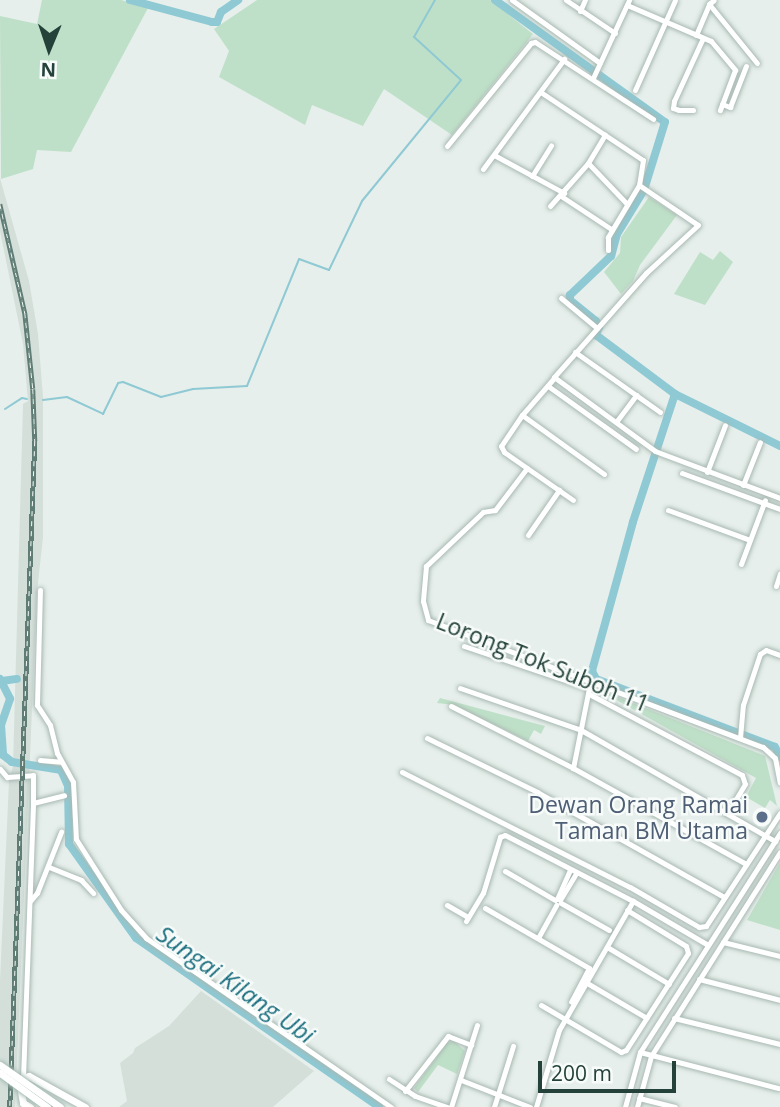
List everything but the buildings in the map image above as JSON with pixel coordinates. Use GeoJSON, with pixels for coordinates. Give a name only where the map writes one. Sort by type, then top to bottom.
{"type":"FeatureCollection","features":[{"type":"Feature","properties":{"kind":"main road"},"geometry":{"type":"LineString","coordinates":[[0,1065],[9,1077],[47,1107]]}},
{"type":"Feature","properties":{"kind":"main road"},"geometry":{"type":"LineString","coordinates":[[0,1073],[60,1107]]}},
{"type":"Feature","properties":{"kind":"main road"},"geometry":{"type":"LineString","coordinates":[[25,1106],[20,1086],[23,1078],[35,1077],[85,1107]]}},
{"type":"Feature","properties":{"kind":"street"},"geometry":{"type":"LineString","coordinates":[[512,0],[600,65]]}},
{"type":"Feature","properties":{"kind":"street"},"geometry":{"type":"LineString","coordinates":[[566,0],[615,33]]}},
{"type":"Feature","properties":{"kind":"street"},"geometry":{"type":"LineString","coordinates":[[580,11],[585,0]]}},
{"type":"Feature","properties":{"kind":"street"},"geometry":{"type":"LineString","coordinates":[[635,90],[675,0]]}},
{"type":"Feature","properties":{"kind":"street"},"geometry":{"type":"LineString","coordinates":[[594,77],[628,2],[664,22],[711,41],[735,71],[721,107],[730,107],[746,66]]}},
{"type":"Feature","properties":{"kind":"street"},"geometry":{"type":"LineString","coordinates":[[696,35],[712,2],[757,64]]}},
{"type":"Feature","properties":{"kind":"street"},"geometry":{"type":"LineString","coordinates":[[693,110],[673,108],[703,38]]}},
{"type":"Feature","properties":{"kind":"street"},"geometry":{"type":"LineString","coordinates":[[447,146],[531,43],[538,43],[594,77],[653,119]]}},
{"type":"Feature","properties":{"kind":"street"},"geometry":{"type":"LineString","coordinates":[[483,169],[542,93],[564,59]]}},
{"type":"Feature","properties":{"kind":"street"},"geometry":{"type":"LineString","coordinates":[[542,93],[643,160],[640,186],[611,229],[608,250]]}},
{"type":"Feature","properties":{"kind":"street"},"geometry":{"type":"LineString","coordinates":[[550,206],[563,195],[606,135]]}},
{"type":"Feature","properties":{"kind":"street"},"geometry":{"type":"LineString","coordinates":[[532,176],[551,146]]}},
{"type":"Feature","properties":{"kind":"street"},"geometry":{"type":"LineString","coordinates":[[494,155],[563,195],[611,229]]}},
{"type":"Feature","properties":{"kind":"street"},"geometry":{"type":"LineString","coordinates":[[588,163],[627,204]]}},
{"type":"Feature","properties":{"kind":"street"},"geometry":{"type":"LineString","coordinates":[[573,500],[501,446],[522,415],[598,326],[646,273],[698,225],[640,186]]}},
{"type":"Feature","properties":{"kind":"street"},"geometry":{"type":"LineString","coordinates":[[561,298],[598,326]]}},
{"type":"Feature","properties":{"kind":"street"},"geometry":{"type":"LineString","coordinates":[[575,352],[660,412]]}},
{"type":"Feature","properties":{"kind":"street"},"geometry":{"type":"LineString","coordinates":[[554,376],[645,445],[666,457],[780,498]]}},
{"type":"Feature","properties":{"kind":"street"},"geometry":{"type":"LineString","coordinates":[[548,386],[636,449]]}},
{"type":"Feature","properties":{"kind":"street"},"geometry":{"type":"LineString","coordinates":[[616,422],[636,395]]}},
{"type":"Feature","properties":{"kind":"street"},"geometry":{"type":"LineString","coordinates":[[522,415],[604,474]]}},
{"type":"Feature","properties":{"kind":"street"},"geometry":{"type":"LineString","coordinates":[[707,472],[725,425]]}},
{"type":"Feature","properties":{"kind":"street"},"geometry":{"type":"LineString","coordinates":[[743,485],[760,442]]}},
{"type":"Feature","properties":{"kind":"street","name":"Lorong Tok Suboh 11"},"geometry":{"type":"LineString","coordinates":[[527,468],[495,510],[482,512],[426,566],[423,601],[428,620],[740,735],[763,747],[775,758],[780,783]]}},
{"type":"Feature","properties":{"kind":"street"},"geometry":{"type":"LineString","coordinates":[[682,473],[780,509]]}},
{"type":"Feature","properties":{"kind":"street"},"geometry":{"type":"LineString","coordinates":[[528,535],[559,490]]}},
{"type":"Feature","properties":{"kind":"street"},"geometry":{"type":"LineString","coordinates":[[741,564],[767,494]]}},
{"type":"Feature","properties":{"kind":"street"},"geometry":{"type":"LineString","coordinates":[[668,510],[750,540]]}},
{"type":"Feature","properties":{"kind":"street"},"geometry":{"type":"LineString","coordinates":[[776,586],[780,574]]}},
{"type":"Feature","properties":{"kind":"street"},"geometry":{"type":"LineString","coordinates":[[40,590],[37,705],[50,725],[62,762],[73,782],[78,844],[121,910],[146,938],[391,1107]]}},
{"type":"Feature","properties":{"kind":"street"},"geometry":{"type":"LineString","coordinates":[[464,646],[589,688],[573,768]]}},
{"type":"Feature","properties":{"kind":"street"},"geometry":{"type":"LineString","coordinates":[[740,735],[743,705],[760,654],[766,650],[780,655]]}},
{"type":"Feature","properties":{"kind":"street"},"geometry":{"type":"LineString","coordinates":[[460,688],[581,730],[775,841]]}},
{"type":"Feature","properties":{"kind":"street"},"geometry":{"type":"LineString","coordinates":[[589,694],[742,775],[745,784],[728,812]]}},
{"type":"Feature","properties":{"kind":"street"},"geometry":{"type":"LineString","coordinates":[[451,706],[573,768],[746,864]]}},
{"type":"Feature","properties":{"kind":"street"},"geometry":{"type":"LineString","coordinates":[[427,738],[567,808],[724,897]]}},
{"type":"Feature","properties":{"kind":"street"},"geometry":{"type":"LineString","coordinates":[[40,760],[62,762]]}},
{"type":"Feature","properties":{"kind":"street"},"geometry":{"type":"LineString","coordinates":[[0,769],[7,777],[33,775],[23,1078]]}},
{"type":"Feature","properties":{"kind":"street"},"geometry":{"type":"LineString","coordinates":[[402,772],[639,892],[703,928],[780,813]]}},
{"type":"Feature","properties":{"kind":"street"},"geometry":{"type":"LineString","coordinates":[[33,803],[64,795]]}},
{"type":"Feature","properties":{"kind":"street"},"geometry":{"type":"LineString","coordinates":[[30,901],[48,867],[61,832]]}},
{"type":"Feature","properties":{"kind":"street"},"geometry":{"type":"LineString","coordinates":[[625,1107],[640,1052],[780,833]]}},
{"type":"Feature","properties":{"kind":"street"},"geometry":{"type":"LineString","coordinates":[[447,905],[467,919],[483,893],[500,837],[505,835],[633,901],[708,945]]}},
{"type":"Feature","properties":{"kind":"street"},"geometry":{"type":"LineString","coordinates":[[637,1107],[651,1056],[780,852]]}},
{"type":"Feature","properties":{"kind":"street"},"geometry":{"type":"LineString","coordinates":[[48,867],[81,880],[93,893]]}},
{"type":"Feature","properties":{"kind":"street"},"geometry":{"type":"LineString","coordinates":[[505,871],[609,930]]}},
{"type":"Feature","properties":{"kind":"street"},"geometry":{"type":"LineString","coordinates":[[538,938],[573,871]]}},
{"type":"Feature","properties":{"kind":"street"},"geometry":{"type":"LineString","coordinates":[[536,1107],[559,1030],[639,892]]}},
{"type":"Feature","properties":{"kind":"street"},"geometry":{"type":"LineString","coordinates":[[485,908],[589,968],[571,1002]]}},
{"type":"Feature","properties":{"kind":"street"},"geometry":{"type":"LineString","coordinates":[[541,1005],[623,1051],[687,955],[687,948],[627,911]]}},
{"type":"Feature","properties":{"kind":"street"},"geometry":{"type":"LineString","coordinates":[[723,942],[780,956]]}},
{"type":"Feature","properties":{"kind":"street"},"geometry":{"type":"LineString","coordinates":[[607,947],[669,984]]}},
{"type":"Feature","properties":{"kind":"street"},"geometry":{"type":"LineString","coordinates":[[699,979],[780,1000]]}},
{"type":"Feature","properties":{"kind":"street"},"geometry":{"type":"LineString","coordinates":[[587,983],[647,1018]]}},
{"type":"Feature","properties":{"kind":"street"},"geometry":{"type":"LineString","coordinates":[[674,1018],[780,1044]]}},
{"type":"Feature","properties":{"kind":"street"},"geometry":{"type":"LineString","coordinates":[[389,1079],[405,1091],[449,1107],[461,1080],[477,1025]]}},
{"type":"Feature","properties":{"kind":"street"},"geometry":{"type":"LineString","coordinates":[[405,1091],[448,1036],[471,1045]]}},
{"type":"Feature","properties":{"kind":"street"},"geometry":{"type":"LineString","coordinates":[[494,1107],[513,1046]]}},
{"type":"Feature","properties":{"kind":"street"},"geometry":{"type":"LineString","coordinates":[[640,1052],[778,1088]]}},
{"type":"Feature","properties":{"kind":"street"},"geometry":{"type":"LineString","coordinates":[[461,1080],[530,1107]]}},
{"type":"Feature","properties":{"kind":"street"},"geometry":{"type":"LineString","coordinates":[[639,1098],[675,1107]]}},
{"type":"Feature","properties":{"kind":"shaded area"},"geometry":{"type":"Polygon","coordinates":[[[0,178],[29,281],[38,334],[43,397],[43,537],[37,592],[15,1107],[0,1107],[0,980],[9,781],[13,766],[23,404],[28,401],[23,344],[0,231],[0,178]]]}},
{"type":"Feature","properties":{"kind":"shaded area"},"geometry":{"type":"Polygon","coordinates":[[[201,991],[314,1071],[273,1107],[119,1107],[127,1101],[120,1063],[133,1053],[135,1048],[169,1026],[201,991]]]}},
{"type":"Feature","properties":{"kind":"green space"},"geometry":{"type":"Polygon","coordinates":[[[42,0],[121,0],[148,8],[71,152],[37,150],[33,169],[1,179],[0,16],[37,24],[42,0]]]}},
{"type":"Feature","properties":{"kind":"green space"},"geometry":{"type":"Polygon","coordinates":[[[257,0],[490,0],[533,34],[452,135],[384,89],[363,126],[312,105],[305,125],[219,77],[229,51],[214,29],[257,0]]]}},
{"type":"Feature","properties":{"kind":"green space"},"geometry":{"type":"Polygon","coordinates":[[[649,197],[677,215],[640,265],[633,281],[621,294],[604,272],[620,253],[621,237],[649,197]]]}},
{"type":"Feature","properties":{"kind":"green space"},"geometry":{"type":"Polygon","coordinates":[[[720,251],[733,262],[705,305],[674,294],[700,252],[713,260],[720,251]]]}},
{"type":"Feature","properties":{"kind":"green space"},"geometry":{"type":"Polygon","coordinates":[[[595,688],[765,756],[777,806],[770,800],[765,808],[746,797],[756,778],[595,688]]]}},
{"type":"Feature","properties":{"kind":"green space"},"geometry":{"type":"Polygon","coordinates":[[[440,698],[545,726],[541,734],[534,730],[528,741],[454,705],[437,703],[440,698]]]}},
{"type":"Feature","properties":{"kind":"green space"},"geometry":{"type":"Polygon","coordinates":[[[780,863],[780,930],[747,920],[780,863]]]}},
{"type":"Feature","properties":{"kind":"green space"},"geometry":{"type":"Polygon","coordinates":[[[454,1041],[465,1051],[457,1074],[438,1065],[418,1092],[414,1088],[447,1043],[454,1041]]]}},
{"type":"Feature","properties":{"kind":"waterway"},"geometry":{"type":"LineString","coordinates":[[130,0],[212,22],[217,22],[221,12],[238,0]]}},
{"type":"Feature","properties":{"kind":"waterway"},"geometry":{"type":"LineString","coordinates":[[43,400],[67,397],[103,414],[118,383],[123,382],[161,397],[193,389],[247,386],[299,259],[329,270],[362,201],[461,80],[414,37],[435,0]]}},
{"type":"Feature","properties":{"kind":"waterway"},"geometry":{"type":"LineString","coordinates":[[495,0],[665,122],[644,190],[617,234],[611,256],[570,295],[570,300],[596,321],[599,327],[596,335],[675,394],[780,446]]}},
{"type":"Feature","properties":{"kind":"waterway"},"geometry":{"type":"LineString","coordinates":[[675,394],[633,522],[592,671],[596,679],[775,747],[780,757]]}},
{"type":"Feature","properties":{"kind":"waterway"},"geometry":{"type":"LineString","coordinates":[[5,409],[22,398],[27,399]]}},
{"type":"Feature","properties":{"kind":"waterway","name":"Sungai Kilang Ubi"},"geometry":{"type":"LineString","coordinates":[[0,679],[10,699],[1,725],[3,755],[12,762],[61,770],[68,786],[69,844],[136,938],[379,1107]]}},
{"type":"Feature","properties":{"kind":"waterway"},"geometry":{"type":"LineString","coordinates":[[2,681],[17,679]]}},
{"type":"Feature","properties":{"kind":"railway"},"geometry":{"type":"LineString","coordinates":[[0,204],[25,313],[35,441],[10,1107]]}},
{"type":"Feature","properties":{"kind":"place","name":"Dewan Orang Ramai Taman BM Utama"},"geometry":{"type":"Point","coordinates":[762,817]}}]}
